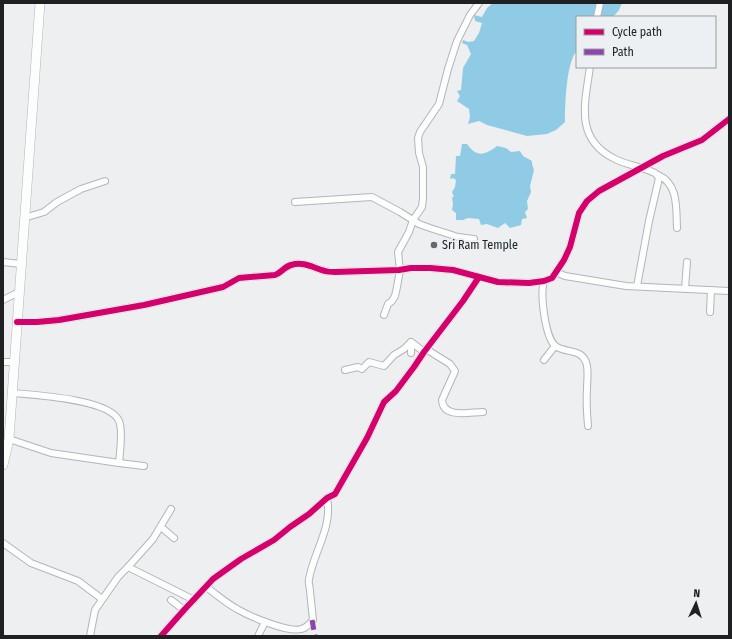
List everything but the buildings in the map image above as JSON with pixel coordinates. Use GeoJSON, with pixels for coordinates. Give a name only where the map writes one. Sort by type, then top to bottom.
{"type":"FeatureCollection","features":[{"type":"Feature","properties":{"kind":"main road"},"geometry":{"type":"LineString","coordinates":[[3,465],[9,439],[40,3]]}},
{"type":"Feature","properties":{"kind":"street"},"geometry":{"type":"LineString","coordinates":[[384,315],[388,304],[395,296],[400,270],[398,252],[408,235],[413,220],[422,207],[423,167],[419,154],[418,138],[420,132],[439,104],[457,41],[470,15],[479,3]]}},
{"type":"Feature","properties":{"kind":"street"},"geometry":{"type":"LineString","coordinates":[[597,16],[600,3]]}},
{"type":"Feature","properties":{"kind":"street"},"geometry":{"type":"LineString","coordinates":[[590,68],[584,117],[590,138],[602,150],[615,159],[652,171],[667,180],[671,186],[675,199],[677,228]]}},
{"type":"Feature","properties":{"kind":"street"},"geometry":{"type":"LineString","coordinates":[[17,322],[59,320],[144,305],[223,287],[239,278],[275,275],[285,267],[292,264],[309,265],[325,271],[335,272],[400,270],[411,268],[444,269],[498,282],[544,281],[552,278],[564,260],[570,247],[579,213],[587,201],[599,192],[640,168],[663,156],[702,140],[729,119]]}},
{"type":"Feature","properties":{"kind":"street"},"geometry":{"type":"LineString","coordinates":[[637,286],[649,221],[658,187],[658,175]]}},
{"type":"Feature","properties":{"kind":"street"},"geometry":{"type":"LineString","coordinates":[[24,218],[39,215],[57,202],[81,189],[105,181]]}},
{"type":"Feature","properties":{"kind":"street"},"geometry":{"type":"LineString","coordinates":[[296,202],[372,198],[400,212],[419,224],[445,234],[474,239]]}},
{"type":"Feature","properties":{"kind":"street"},"geometry":{"type":"LineString","coordinates":[[3,262],[21,264]]}},
{"type":"Feature","properties":{"kind":"street"},"geometry":{"type":"LineString","coordinates":[[685,289],[687,262]]}},
{"type":"Feature","properties":{"kind":"street"},"geometry":{"type":"LineString","coordinates":[[556,272],[565,276],[603,283],[729,291]]}},
{"type":"Feature","properties":{"kind":"street"},"geometry":{"type":"LineString","coordinates":[[161,636],[213,579],[241,559],[274,540],[309,514],[327,498],[335,494],[367,438],[384,402],[396,391],[479,277]]}},
{"type":"Feature","properties":{"kind":"street"},"geometry":{"type":"LineString","coordinates":[[544,281],[542,300],[546,326],[549,330],[553,343],[555,346],[582,355],[586,362],[588,375],[588,426]]}},
{"type":"Feature","properties":{"kind":"street"},"geometry":{"type":"LineString","coordinates":[[710,312],[711,290]]}},
{"type":"Feature","properties":{"kind":"street"},"geometry":{"type":"LineString","coordinates":[[3,300],[19,292]]}},
{"type":"Feature","properties":{"kind":"street"},"geometry":{"type":"LineString","coordinates":[[411,342],[450,364],[455,371],[442,400],[442,405],[445,409],[460,413],[483,412]]}},
{"type":"Feature","properties":{"kind":"street"},"geometry":{"type":"LineString","coordinates":[[345,370],[358,367],[362,369],[369,362],[384,366],[394,355],[404,349],[411,342]]}},
{"type":"Feature","properties":{"kind":"street"},"geometry":{"type":"LineString","coordinates":[[410,353],[411,342]]}},
{"type":"Feature","properties":{"kind":"street"},"geometry":{"type":"LineString","coordinates":[[544,360],[555,346]]}},
{"type":"Feature","properties":{"kind":"street"},"geometry":{"type":"LineString","coordinates":[[403,357],[404,349]]}},
{"type":"Feature","properties":{"kind":"street"},"geometry":{"type":"LineString","coordinates":[[3,362],[15,362]]}},
{"type":"Feature","properties":{"kind":"street"},"geometry":{"type":"LineString","coordinates":[[12,393],[74,400],[112,412],[116,415],[121,425],[120,463]]}},
{"type":"Feature","properties":{"kind":"street"},"geometry":{"type":"LineString","coordinates":[[9,439],[51,453],[144,466]]}},
{"type":"Feature","properties":{"kind":"street"},"geometry":{"type":"LineString","coordinates":[[206,588],[236,609],[266,622],[294,630],[300,630],[307,627],[313,620],[308,581],[325,532],[329,508],[327,498]]}},
{"type":"Feature","properties":{"kind":"street"},"geometry":{"type":"LineString","coordinates":[[90,636],[95,610],[118,577],[154,539],[171,509]]}},
{"type":"Feature","properties":{"kind":"street"},"geometry":{"type":"LineString","coordinates":[[161,527],[174,538]]}},
{"type":"Feature","properties":{"kind":"street"},"geometry":{"type":"LineString","coordinates":[[3,543],[31,563],[78,581],[102,600]]}},
{"type":"Feature","properties":{"kind":"street"},"geometry":{"type":"LineString","coordinates":[[128,567],[194,600]]}},
{"type":"Feature","properties":{"kind":"street"},"geometry":{"type":"LineString","coordinates":[[171,600],[184,610]]}},
{"type":"Feature","properties":{"kind":"street"},"geometry":{"type":"LineString","coordinates":[[258,636],[266,622]]}},
{"type":"Feature","properties":{"kind":"water"},"geometry":{"type":"Polygon","coordinates":[[[493,3],[622,3],[614,16],[576,16],[576,52],[570,64],[568,74],[565,122],[556,130],[547,134],[527,136],[487,125],[479,121],[468,124],[470,117],[469,109],[457,101],[460,96],[457,91],[461,90],[463,68],[471,54],[467,45],[462,43],[463,40],[468,42],[474,41],[479,33],[482,23],[475,21],[474,15],[482,17],[487,8],[493,3]]]}},
{"type":"Feature","properties":{"kind":"water"},"geometry":{"type":"Polygon","coordinates":[[[462,144],[467,144],[474,151],[481,154],[497,146],[506,148],[511,152],[520,151],[523,156],[532,161],[534,170],[530,186],[531,192],[527,201],[528,209],[525,212],[527,218],[522,219],[521,225],[510,228],[505,223],[498,228],[487,224],[481,225],[479,219],[468,218],[456,220],[456,213],[452,210],[452,197],[454,197],[452,192],[455,187],[456,180],[453,178],[450,179],[451,174],[455,174],[456,156],[460,156],[462,144]]]}},
{"type":"Feature","properties":{"kind":"marked path"},"geometry":{"type":"LineString","coordinates":[[312,620],[315,636]]}},
{"type":"Feature","properties":{"kind":"cycle path"},"geometry":{"type":"LineString","coordinates":[[17,322],[59,320],[144,305],[223,287],[239,278],[275,275],[289,266],[296,264],[305,264],[330,272],[430,268],[453,270],[498,282],[529,283],[544,281],[552,278],[564,260],[570,247],[579,213],[587,201],[599,191],[663,156],[702,140],[729,119]]}},
{"type":"Feature","properties":{"kind":"cycle path"},"geometry":{"type":"LineString","coordinates":[[161,636],[213,579],[241,559],[274,540],[309,514],[327,498],[335,494],[367,438],[384,402],[396,391],[479,277]]}},
{"type":"Feature","properties":{"kind":"place","name":"Sri Ram Temple"},"geometry":{"type":"Point","coordinates":[434,245]}}]}
